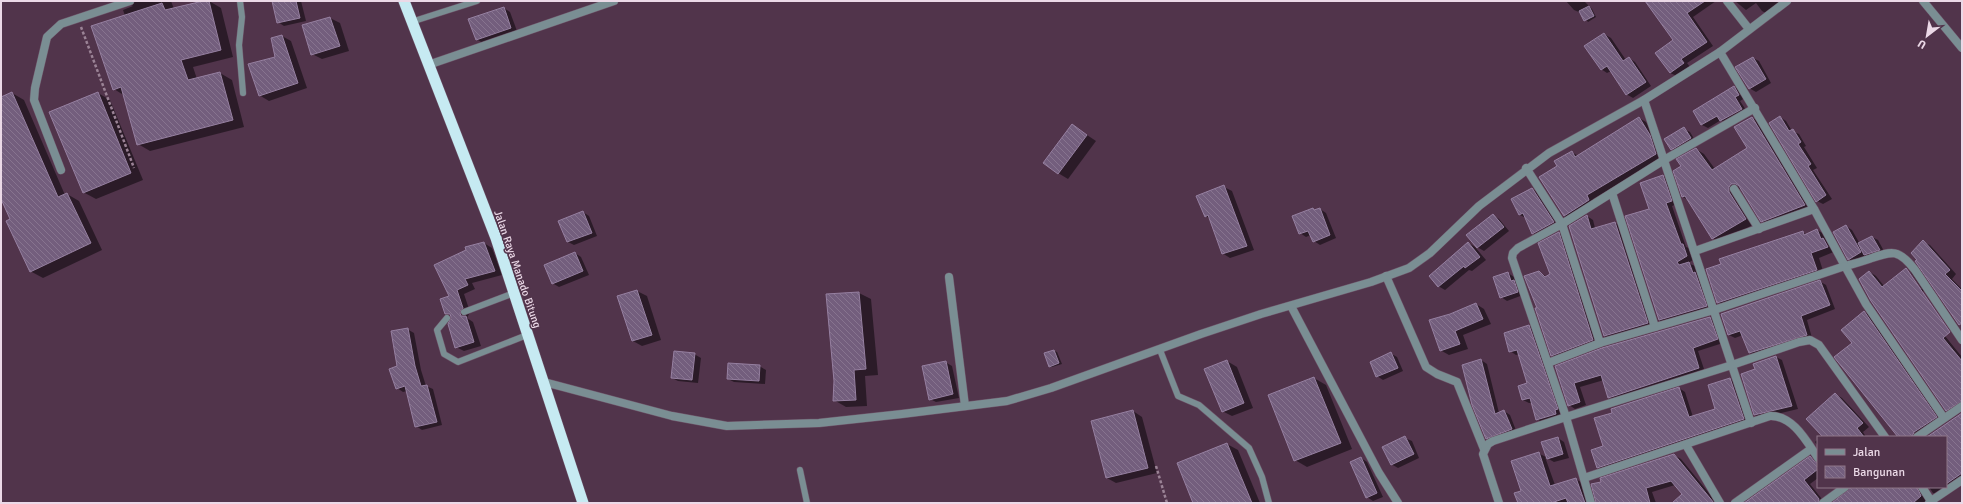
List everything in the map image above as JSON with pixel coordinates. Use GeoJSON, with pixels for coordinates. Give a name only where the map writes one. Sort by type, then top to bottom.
{"type":"FeatureCollection","features":[{"type":"Feature","properties":{"kind":"highway","name":"Jalan Raya Manado Bitung"},"geometry":{"type":"LineString","coordinates":[[404,1],[496,238],[583,503]]}},
{"type":"Feature","properties":{"kind":"street"},"geometry":{"type":"LineString","coordinates":[[61,170],[34,100],[34,88],[47,37],[61,24],[130,1]]}},
{"type":"Feature","properties":{"kind":"street"},"geometry":{"type":"LineString","coordinates":[[428,65],[614,1]]}},
{"type":"Feature","properties":{"kind":"street"},"geometry":{"type":"LineString","coordinates":[[1727,1],[1749,29]]}},
{"type":"Feature","properties":{"kind":"street"},"geometry":{"type":"LineString","coordinates":[[544,382],[672,416],[727,426],[819,423],[965,406],[1007,400],[1051,388],[1201,334],[1409,268],[1430,254],[1478,206],[1526,168],[1576,136],[1644,100],[1720,52],[1787,1]]}},
{"type":"Feature","properties":{"kind":"street"},"geometry":{"type":"LineString","coordinates":[[1923,1],[1962,48]]}},
{"type":"Feature","properties":{"kind":"street"},"geometry":{"type":"LineString","coordinates":[[1720,52],[1755,108],[1814,209],[1866,304],[1944,418]]}},
{"type":"Feature","properties":{"kind":"street"},"geometry":{"type":"LineString","coordinates":[[1644,100],[1751,422]]}},
{"type":"Feature","properties":{"kind":"street"},"geometry":{"type":"LineString","coordinates":[[1591,503],[1566,416],[1512,258],[1514,253],[1518,248],[1562,224],[1664,160],[1755,108]]}},
{"type":"Feature","properties":{"kind":"street"},"geometry":{"type":"LineString","coordinates":[[1526,168],[1562,224],[1600,343]]}},
{"type":"Feature","properties":{"kind":"street"},"geometry":{"type":"LineString","coordinates":[[1734,189],[1759,229]]}},
{"type":"Feature","properties":{"kind":"street"},"geometry":{"type":"LineString","coordinates":[[1612,193],[1655,326]]}},
{"type":"Feature","properties":{"kind":"street"},"geometry":{"type":"LineString","coordinates":[[1695,251],[1814,209]]}},
{"type":"Feature","properties":{"kind":"street"},"geometry":{"type":"LineString","coordinates":[[1548,362],[1600,343],[1714,310],[1886,252],[1897,254],[1907,260],[1962,340]]}},
{"type":"Feature","properties":{"kind":"street"},"geometry":{"type":"LineString","coordinates":[[1386,276],[1426,367],[1436,374],[1457,382],[1484,449],[1483,454],[1499,503]]}},
{"type":"Feature","properties":{"kind":"street"},"geometry":{"type":"LineString","coordinates":[[949,277],[965,406]]}},
{"type":"Feature","properties":{"kind":"street"},"geometry":{"type":"LineString","coordinates":[[1291,306],[1379,473],[1398,503]]}},
{"type":"Feature","properties":{"kind":"street"},"geometry":{"type":"LineString","coordinates":[[1484,449],[1493,441],[1566,416],[1732,366],[1799,342],[1810,340],[1819,345],[1884,436]]}},
{"type":"Feature","properties":{"kind":"street"},"geometry":{"type":"LineString","coordinates":[[1918,436],[1962,406]]}},
{"type":"Feature","properties":{"kind":"street"},"geometry":{"type":"LineString","coordinates":[[1584,478],[1770,416],[1782,418],[1801,433],[1817,456]]}},
{"type":"Feature","properties":{"kind":"street"},"geometry":{"type":"LineString","coordinates":[[1686,444],[1720,503]]}},
{"type":"Feature","properties":{"kind":"street"},"geometry":{"type":"LineString","coordinates":[[1735,503],[1812,449]]}},
{"type":"Feature","properties":{"kind":"street"},"geometry":{"type":"LineString","coordinates":[[1923,488],[1931,502],[1962,480]]}},
{"type":"Feature","properties":{"kind":"street"},"geometry":{"type":"LineString","coordinates":[[1822,503],[1841,488]]}},
{"type":"Feature","properties":{"kind":"lane"},"geometry":{"type":"LineString","coordinates":[[240,1],[242,17],[238,45],[244,93]]}},
{"type":"Feature","properties":{"kind":"lane"},"geometry":{"type":"LineString","coordinates":[[411,22],[477,1]]}},
{"type":"Feature","properties":{"kind":"lane"},"geometry":{"type":"LineString","coordinates":[[464,312],[514,293]]}},
{"type":"Feature","properties":{"kind":"lane"},"geometry":{"type":"LineString","coordinates":[[446,318],[437,330],[444,354],[458,362],[527,335]]}},
{"type":"Feature","properties":{"kind":"lane"},"geometry":{"type":"LineString","coordinates":[[1160,350],[1178,396],[1199,405],[1249,448],[1262,477],[1269,503]]}},
{"type":"Feature","properties":{"kind":"lane"},"geometry":{"type":"LineString","coordinates":[[800,470],[806,503]]}},
{"type":"Feature","properties":{"kind":"path"},"geometry":{"type":"LineString","coordinates":[[78,18],[134,168]]}},
{"type":"Feature","properties":{"kind":"path"},"geometry":{"type":"LineString","coordinates":[[1156,466],[1167,503]]}},
{"type":"Feature","properties":{"kind":"building"},"geometry":{"type":"Polygon","coordinates":[[[203,1],[209,1],[221,50],[181,60],[188,80],[220,72],[233,120],[137,145],[121,87],[113,90],[91,26],[162,3],[165,10],[203,1]]]}},
{"type":"Feature","properties":{"kind":"building"},"geometry":{"type":"Polygon","coordinates":[[[272,1],[296,1],[300,18],[277,23],[272,1]]]}},
{"type":"Feature","properties":{"kind":"building"},"geometry":{"type":"Polygon","coordinates":[[[1645,1],[1705,1],[1687,13],[1707,42],[1681,59],[1684,63],[1670,73],[1655,53],[1673,40],[1645,1]]]}},
{"type":"Feature","properties":{"kind":"building"},"geometry":{"type":"Polygon","coordinates":[[[1589,6],[1594,16],[1584,21],[1579,11],[1589,6]]]}},
{"type":"Feature","properties":{"kind":"building"},"geometry":{"type":"Polygon","coordinates":[[[504,7],[511,28],[476,40],[468,19],[504,7]]]}},
{"type":"Feature","properties":{"kind":"building"},"geometry":{"type":"Polygon","coordinates":[[[330,17],[340,46],[311,55],[302,25],[330,17]]]}},
{"type":"Feature","properties":{"kind":"building"},"geometry":{"type":"Polygon","coordinates":[[[1604,33],[1623,61],[1629,57],[1646,82],[1626,95],[1607,66],[1601,70],[1584,46],[1604,33]]]}},
{"type":"Feature","properties":{"kind":"building"},"geometry":{"type":"Polygon","coordinates":[[[282,35],[298,83],[259,96],[248,64],[275,57],[271,38],[282,35]]]}},
{"type":"Feature","properties":{"kind":"building"},"geometry":{"type":"Polygon","coordinates":[[[1753,57],[1766,79],[1749,89],[1735,67],[1753,57]]]}},
{"type":"Feature","properties":{"kind":"building"},"geometry":{"type":"Polygon","coordinates":[[[1734,86],[1739,95],[1735,97],[1742,109],[1720,121],[1717,116],[1701,125],[1693,111],[1734,86]]]}},
{"type":"Feature","properties":{"kind":"building"},"geometry":{"type":"Polygon","coordinates":[[[12,92],[58,197],[67,193],[91,243],[30,272],[6,221],[10,219],[1,199],[1,97],[12,92]]]}},
{"type":"Feature","properties":{"kind":"building"},"geometry":{"type":"Polygon","coordinates":[[[98,92],[131,173],[83,193],[49,112],[98,92]]]}},
{"type":"Feature","properties":{"kind":"building"},"geometry":{"type":"Polygon","coordinates":[[[1780,116],[1789,131],[1793,129],[1801,142],[1798,144],[1811,164],[1808,166],[1826,195],[1816,202],[1769,123],[1780,116]]]}},
{"type":"Feature","properties":{"kind":"building"},"geometry":{"type":"Polygon","coordinates":[[[1639,117],[1650,135],[1656,154],[1587,195],[1589,200],[1564,216],[1539,177],[1557,166],[1554,161],[1572,151],[1575,157],[1639,117]]]}},
{"type":"Feature","properties":{"kind":"building"},"geometry":{"type":"Polygon","coordinates":[[[1752,117],[1805,205],[1761,222],[1739,186],[1736,184],[1731,184],[1729,187],[1729,192],[1746,219],[1712,239],[1685,196],[1682,197],[1673,171],[1681,166],[1676,159],[1696,148],[1712,170],[1747,148],[1734,127],[1752,117]]]}},
{"type":"Feature","properties":{"kind":"building"},"geometry":{"type":"Polygon","coordinates":[[[1072,124],[1087,135],[1058,174],[1043,163],[1072,124]]]}},
{"type":"Feature","properties":{"kind":"building"},"geometry":{"type":"Polygon","coordinates":[[[1684,127],[1691,138],[1671,150],[1664,139],[1684,127]]]}},
{"type":"Feature","properties":{"kind":"building"},"geometry":{"type":"Polygon","coordinates":[[[1663,175],[1672,201],[1666,203],[1687,256],[1677,262],[1679,265],[1689,262],[1693,273],[1695,272],[1707,306],[1659,320],[1625,216],[1649,209],[1640,183],[1663,175]]]}},
{"type":"Feature","properties":{"kind":"building"},"geometry":{"type":"Polygon","coordinates":[[[1224,185],[1247,246],[1222,254],[1208,215],[1205,217],[1196,196],[1224,185]]]}},
{"type":"Feature","properties":{"kind":"building"},"geometry":{"type":"Polygon","coordinates":[[[1532,188],[1554,222],[1532,234],[1523,213],[1519,215],[1511,199],[1532,188]]]}},
{"type":"Feature","properties":{"kind":"building"},"geometry":{"type":"Polygon","coordinates":[[[1313,208],[1314,210],[1320,208],[1330,235],[1313,242],[1308,231],[1299,234],[1292,216],[1313,208]]]}},
{"type":"Feature","properties":{"kind":"building"},"geometry":{"type":"Polygon","coordinates":[[[583,211],[592,233],[567,242],[558,221],[583,211]]]}},
{"type":"Feature","properties":{"kind":"building"},"geometry":{"type":"Polygon","coordinates":[[[1493,214],[1504,227],[1477,248],[1466,235],[1493,214]]]}},
{"type":"Feature","properties":{"kind":"building"},"geometry":{"type":"Polygon","coordinates":[[[1587,215],[1591,229],[1615,222],[1648,323],[1604,336],[1569,226],[1587,215]]]}},
{"type":"Feature","properties":{"kind":"building"},"geometry":{"type":"Polygon","coordinates":[[[1846,225],[1861,252],[1848,260],[1833,232],[1846,225]]]}},
{"type":"Feature","properties":{"kind":"building"},"geometry":{"type":"Polygon","coordinates":[[[1817,229],[1821,239],[1823,238],[1828,247],[1811,253],[1817,270],[1717,303],[1706,269],[1721,264],[1719,259],[1803,231],[1804,235],[1817,229]]]}},
{"type":"Feature","properties":{"kind":"building"},"geometry":{"type":"Polygon","coordinates":[[[1559,232],[1593,340],[1551,356],[1535,308],[1537,308],[1524,276],[1539,271],[1545,277],[1550,274],[1538,243],[1559,232]]]}},
{"type":"Feature","properties":{"kind":"building"},"geometry":{"type":"Polygon","coordinates":[[[1872,236],[1880,250],[1864,255],[1858,243],[1872,236]]]}},
{"type":"Feature","properties":{"kind":"building"},"geometry":{"type":"Polygon","coordinates":[[[1923,240],[1950,270],[1945,274],[1962,291],[1962,323],[1959,325],[1911,253],[1923,240]]]}},
{"type":"Feature","properties":{"kind":"building"},"geometry":{"type":"Polygon","coordinates":[[[484,242],[495,271],[465,279],[468,285],[457,290],[463,308],[460,313],[461,316],[466,316],[474,342],[455,348],[448,324],[451,317],[450,314],[445,314],[440,299],[449,296],[434,265],[466,250],[465,247],[484,242]]]}},
{"type":"Feature","properties":{"kind":"building"},"geometry":{"type":"Polygon","coordinates":[[[1468,242],[1480,257],[1465,268],[1464,266],[1438,287],[1429,276],[1468,242]]]}},
{"type":"Feature","properties":{"kind":"building"},"geometry":{"type":"Polygon","coordinates":[[[575,252],[583,271],[552,284],[544,265],[575,252]]]}},
{"type":"Feature","properties":{"kind":"building"},"geometry":{"type":"Polygon","coordinates":[[[1906,268],[1950,332],[1943,338],[1962,361],[1962,401],[1946,411],[1871,301],[1859,279],[1869,271],[1882,287],[1906,268]]]}},
{"type":"Feature","properties":{"kind":"building"},"geometry":{"type":"Polygon","coordinates":[[[1508,272],[1511,281],[1514,280],[1518,292],[1500,298],[1493,277],[1508,272]]]}},
{"type":"Feature","properties":{"kind":"building"},"geometry":{"type":"Polygon","coordinates":[[[1820,280],[1830,305],[1801,316],[1807,335],[1749,353],[1740,331],[1728,335],[1721,314],[1820,280]]]}},
{"type":"Feature","properties":{"kind":"building"},"geometry":{"type":"Polygon","coordinates":[[[637,290],[652,335],[632,341],[617,296],[637,290]]]}},
{"type":"Feature","properties":{"kind":"building"},"geometry":{"type":"Polygon","coordinates":[[[859,292],[866,369],[854,370],[856,400],[833,401],[834,381],[826,294],[859,292]]]}},
{"type":"Feature","properties":{"kind":"building"},"geometry":{"type":"Polygon","coordinates":[[[1476,303],[1483,319],[1455,331],[1460,344],[1440,351],[1429,320],[1450,314],[1476,303]]]}},
{"type":"Feature","properties":{"kind":"building"},"geometry":{"type":"Polygon","coordinates":[[[1864,311],[1937,417],[1914,432],[1912,436],[1897,436],[1834,357],[1852,343],[1841,330],[1864,311]]]}},
{"type":"Feature","properties":{"kind":"building"},"geometry":{"type":"Polygon","coordinates":[[[1710,317],[1718,339],[1693,348],[1699,368],[1608,398],[1601,375],[1574,383],[1580,402],[1568,406],[1555,366],[1602,348],[1710,317]]]}},
{"type":"Feature","properties":{"kind":"building"},"geometry":{"type":"Polygon","coordinates":[[[1529,325],[1558,409],[1555,410],[1556,414],[1536,420],[1530,398],[1522,400],[1518,386],[1527,383],[1517,350],[1509,352],[1504,333],[1529,325]]]}},
{"type":"Feature","properties":{"kind":"building"},"geometry":{"type":"Polygon","coordinates":[[[408,328],[415,366],[421,386],[427,385],[437,422],[415,427],[405,386],[396,389],[389,369],[397,366],[391,331],[408,328]]]}},
{"type":"Feature","properties":{"kind":"building"},"geometry":{"type":"Polygon","coordinates":[[[1054,350],[1059,363],[1049,367],[1044,353],[1054,350]]]}},
{"type":"Feature","properties":{"kind":"building"},"geometry":{"type":"Polygon","coordinates":[[[674,351],[695,353],[692,380],[671,378],[674,351]]]}},
{"type":"Feature","properties":{"kind":"building"},"geometry":{"type":"Polygon","coordinates":[[[1391,352],[1398,368],[1376,377],[1370,362],[1391,352]]]}},
{"type":"Feature","properties":{"kind":"building"},"geometry":{"type":"Polygon","coordinates":[[[1776,356],[1792,406],[1754,415],[1741,374],[1755,369],[1753,364],[1776,356]]]}},
{"type":"Feature","properties":{"kind":"building"},"geometry":{"type":"Polygon","coordinates":[[[1481,359],[1495,414],[1504,410],[1512,429],[1486,439],[1472,405],[1462,365],[1481,359]]]}},
{"type":"Feature","properties":{"kind":"building"},"geometry":{"type":"Polygon","coordinates":[[[1227,360],[1244,403],[1222,412],[1204,369],[1227,360]]]}},
{"type":"Feature","properties":{"kind":"building"},"geometry":{"type":"Polygon","coordinates":[[[946,361],[953,394],[929,400],[922,366],[946,361]]]}},
{"type":"Feature","properties":{"kind":"building"},"geometry":{"type":"Polygon","coordinates":[[[728,363],[760,365],[759,381],[727,379],[728,363]]]}},
{"type":"Feature","properties":{"kind":"building"},"geometry":{"type":"Polygon","coordinates":[[[1314,377],[1341,443],[1294,461],[1268,395],[1314,377]]]}},
{"type":"Feature","properties":{"kind":"building"},"geometry":{"type":"Polygon","coordinates":[[[1730,378],[1744,419],[1597,468],[1591,450],[1603,446],[1594,418],[1612,413],[1611,409],[1679,387],[1689,417],[1715,409],[1708,385],[1730,378]]]}},
{"type":"Feature","properties":{"kind":"building"},"geometry":{"type":"Polygon","coordinates":[[[1835,393],[1863,423],[1857,428],[1863,436],[1822,436],[1806,419],[1835,393]]]}},
{"type":"Feature","properties":{"kind":"building"},"geometry":{"type":"Polygon","coordinates":[[[1133,410],[1148,468],[1106,478],[1091,421],[1133,410]]]}},
{"type":"Feature","properties":{"kind":"building"},"geometry":{"type":"Polygon","coordinates":[[[1962,413],[1962,473],[1947,483],[1947,436],[1928,436],[1962,413]]]}},
{"type":"Feature","properties":{"kind":"building"},"geometry":{"type":"Polygon","coordinates":[[[1405,436],[1414,454],[1391,465],[1382,447],[1405,436]]]}},
{"type":"Feature","properties":{"kind":"building"},"geometry":{"type":"Polygon","coordinates":[[[1558,437],[1563,454],[1547,459],[1541,442],[1558,437]]]}},
{"type":"Feature","properties":{"kind":"building"},"geometry":{"type":"Polygon","coordinates":[[[1227,443],[1252,503],[1193,503],[1177,463],[1227,443]]]}},
{"type":"Feature","properties":{"kind":"building"},"geometry":{"type":"Polygon","coordinates":[[[1539,452],[1550,486],[1576,478],[1585,503],[1568,503],[1566,498],[1551,503],[1518,503],[1514,493],[1521,491],[1511,461],[1539,452]]]}},
{"type":"Feature","properties":{"kind":"building"},"geometry":{"type":"Polygon","coordinates":[[[1674,454],[1714,503],[1672,503],[1682,494],[1671,481],[1646,488],[1650,503],[1596,503],[1591,484],[1601,482],[1600,478],[1674,454]]]}},
{"type":"Feature","properties":{"kind":"building"},"geometry":{"type":"Polygon","coordinates":[[[1810,456],[1817,462],[1817,470],[1804,480],[1819,499],[1818,503],[1744,503],[1810,456]]]}},
{"type":"Feature","properties":{"kind":"building"},"geometry":{"type":"Polygon","coordinates":[[[1361,457],[1377,493],[1366,498],[1350,462],[1361,457]]]}},
{"type":"Feature","properties":{"kind":"building"},"geometry":{"type":"Polygon","coordinates":[[[1850,488],[1917,488],[1921,496],[1913,503],[1832,503],[1850,488]]]}}]}
